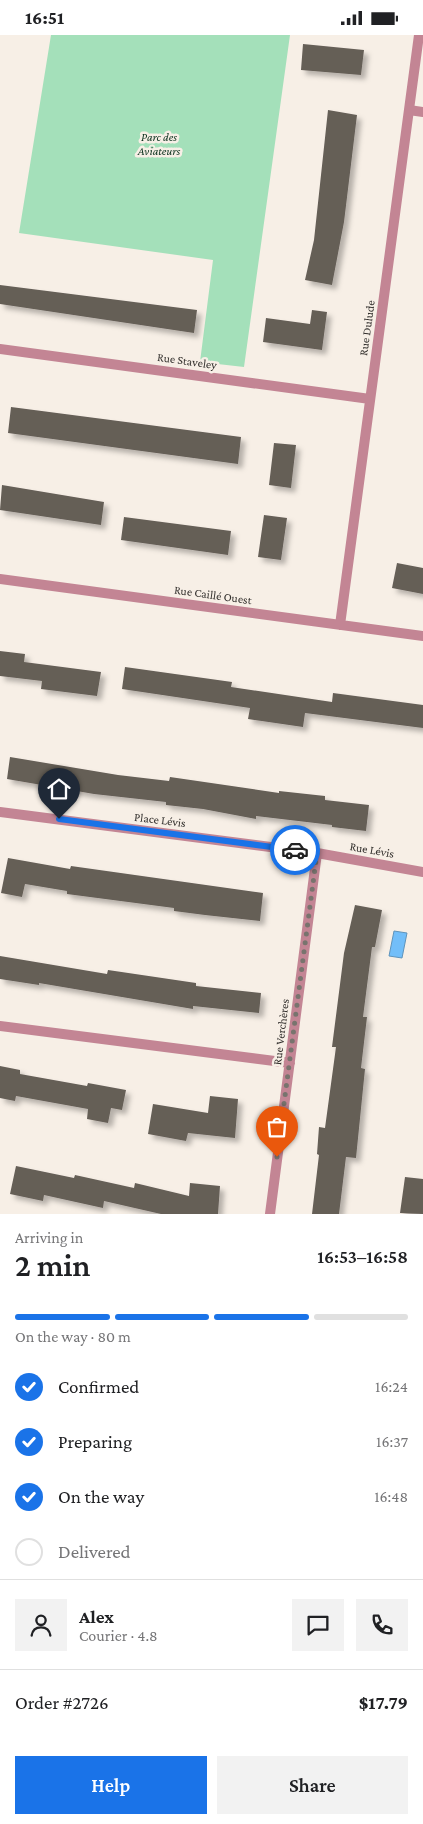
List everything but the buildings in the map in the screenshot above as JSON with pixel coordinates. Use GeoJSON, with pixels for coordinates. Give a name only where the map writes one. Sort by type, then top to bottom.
{"type":"FeatureCollection","features":[{"type":"Feature","properties":{"kind":"street","name":"Rue Dulude"},"geometry":{"type":"LineString","coordinates":[[340,625],[419,35]]}},
{"type":"Feature","properties":{"kind":"street"},"geometry":{"type":"LineString","coordinates":[[409,110],[423,112]]}},
{"type":"Feature","properties":{"kind":"street","name":"Rue Staveley"},"geometry":{"type":"LineString","coordinates":[[0,349],[370,399]]}},
{"type":"Feature","properties":{"kind":"street","name":"Rue Caillé Ouest"},"geometry":{"type":"LineString","coordinates":[[0,579],[423,636]]}},
{"type":"Feature","properties":{"kind":"street","name":"Place Lévis"},"geometry":{"type":"LineString","coordinates":[[0,812],[317,853]]}},
{"type":"Feature","properties":{"kind":"street","name":"Rue Lévis"},"geometry":{"type":"LineString","coordinates":[[317,853],[423,872]]}},
{"type":"Feature","properties":{"kind":"street","name":"Rue Verchères"},"geometry":{"type":"LineString","coordinates":[[270,1214],[317,853]]}},
{"type":"Feature","properties":{"kind":"street"},"geometry":{"type":"LineString","coordinates":[[0,1026],[290,1063]]}},
{"type":"Feature","properties":{"kind":"green space","name":"Parc des Aviateurs"},"geometry":{"type":"Polygon","coordinates":[[[51,35],[290,35],[244,367],[200,362],[213,260],[19,233],[51,35]]]}},
{"type":"Feature","properties":{"kind":"water"},"geometry":{"type":"Polygon","coordinates":[[[394,931],[407,933],[402,958],[389,956],[394,931]]]}},
{"type":"Feature","properties":{"kind":"way so far"},"geometry":{"type":"LineString","coordinates":[[277,1157],[317,853],[295,850]]}},
{"type":"Feature","properties":{"kind":"route"},"geometry":{"type":"LineString","coordinates":[[59,819],[295,850]]}}]}
